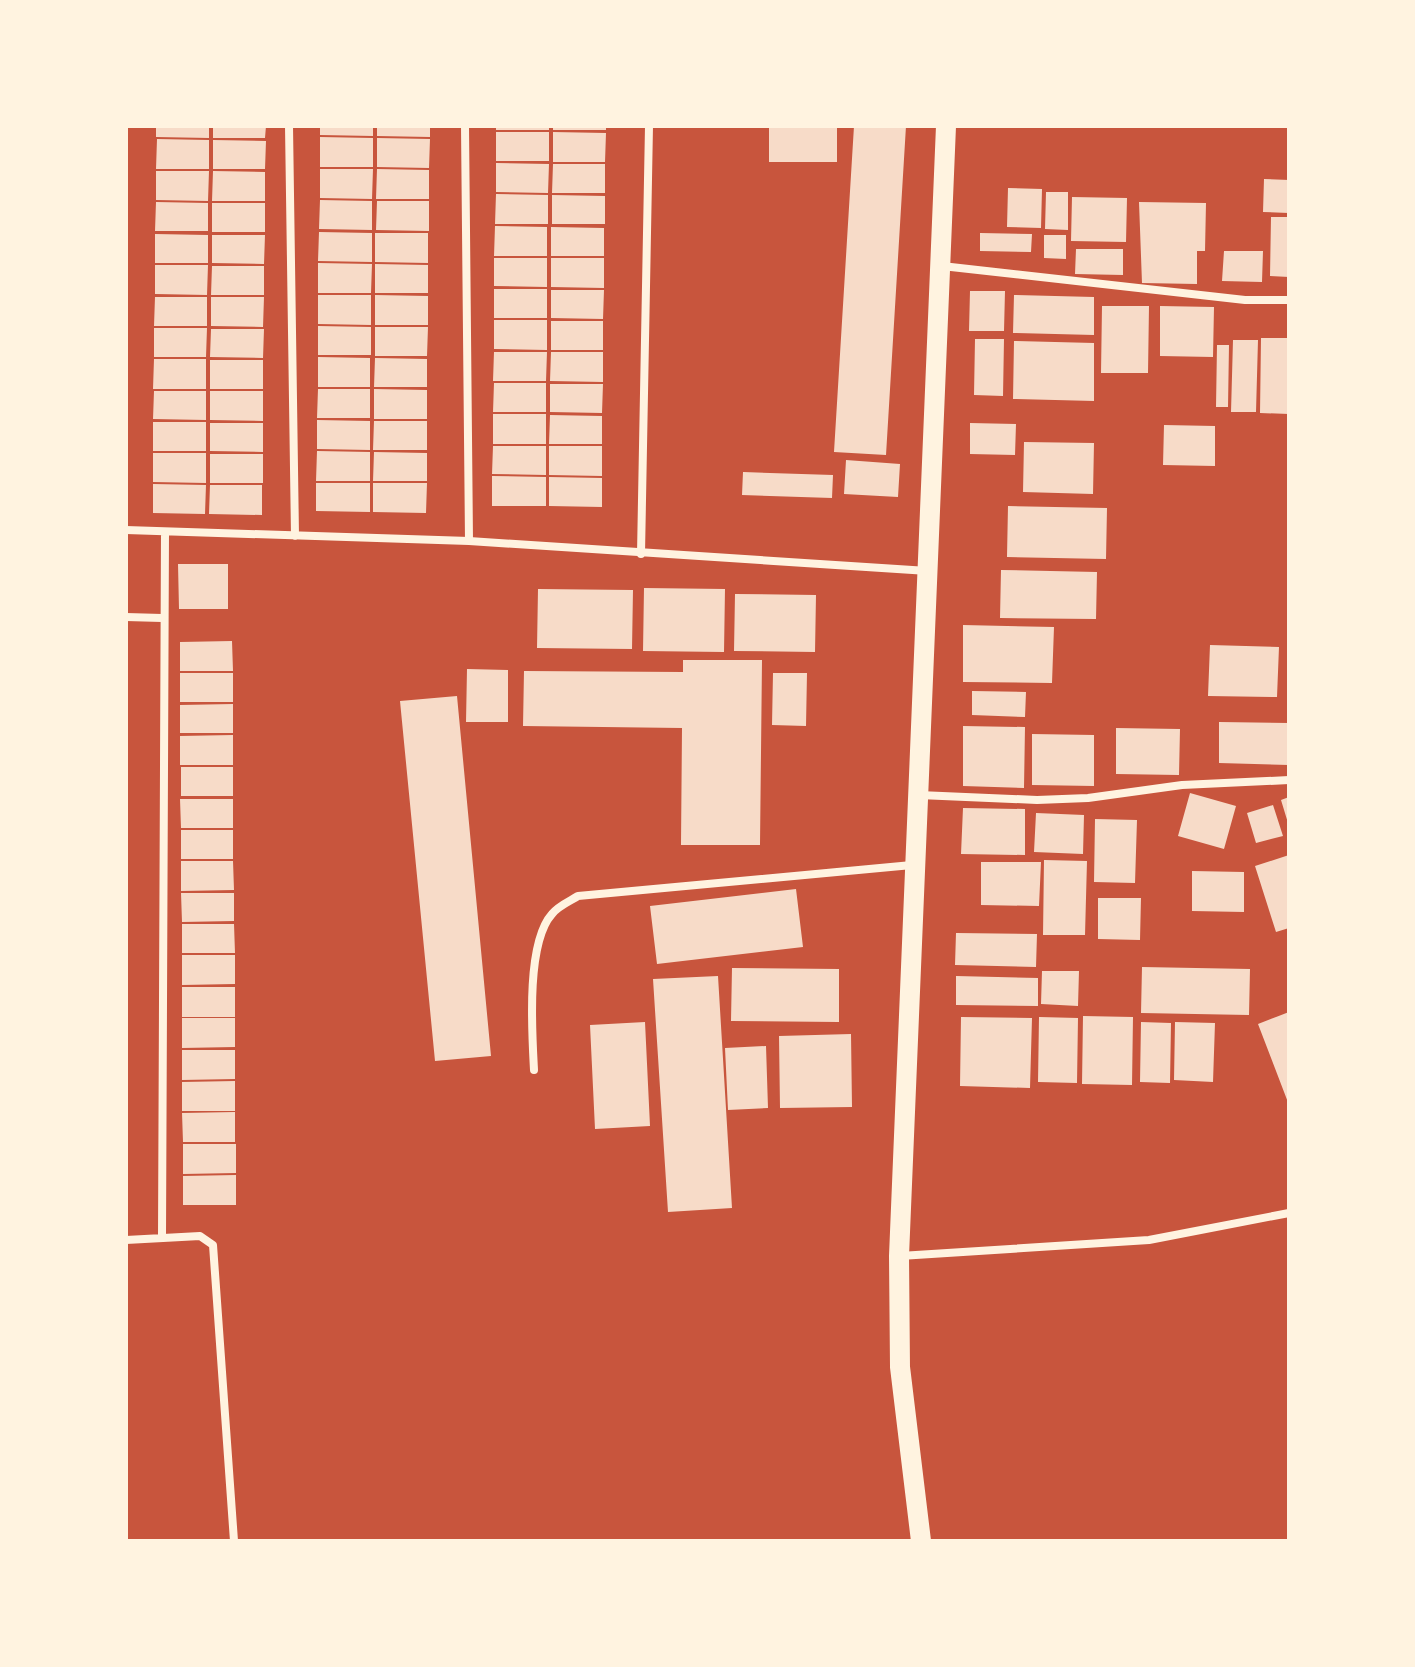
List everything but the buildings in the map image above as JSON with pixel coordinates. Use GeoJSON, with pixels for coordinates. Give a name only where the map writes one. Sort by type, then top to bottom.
{"type":"FeatureCollection","features":[{"type":"Feature","properties":{"kind":"main road"},"geometry":{"type":"LineString","coordinates":[[921,1541],[900,1367],[899,1256],[946,126]]}},
{"type":"Feature","properties":{"kind":"street"},"geometry":{"type":"LineString","coordinates":[[289,126],[295,536]]}},
{"type":"Feature","properties":{"kind":"street"},"geometry":{"type":"LineString","coordinates":[[465,126],[469,541]]}},
{"type":"Feature","properties":{"kind":"street"},"geometry":{"type":"LineString","coordinates":[[641,554],[649,126]]}},
{"type":"Feature","properties":{"kind":"street"},"geometry":{"type":"LineString","coordinates":[[942,266],[1245,300],[1289,300]]}},
{"type":"Feature","properties":{"kind":"street"},"geometry":{"type":"LineString","coordinates":[[126,530],[469,541],[929,572]]}},
{"type":"Feature","properties":{"kind":"street"},"geometry":{"type":"LineString","coordinates":[[162,1238],[162,618],[165,532]]}},
{"type":"Feature","properties":{"kind":"street"},"geometry":{"type":"LineString","coordinates":[[126,617],[162,618]]}},
{"type":"Feature","properties":{"kind":"street"},"geometry":{"type":"LineString","coordinates":[[918,795],[1037,800],[1088,798],[1182,785],[1289,780]]}},
{"type":"Feature","properties":{"kind":"street"},"geometry":{"type":"LineString","coordinates":[[534,1070],[530,999],[539,945],[551,914],[578,896],[914,865]]}},
{"type":"Feature","properties":{"kind":"street"},"geometry":{"type":"LineString","coordinates":[[899,1256],[1149,1240],[1289,1213]]}},
{"type":"Feature","properties":{"kind":"street"},"geometry":{"type":"LineString","coordinates":[[126,1240],[200,1236],[213,1245],[234,1541]]}}]}
